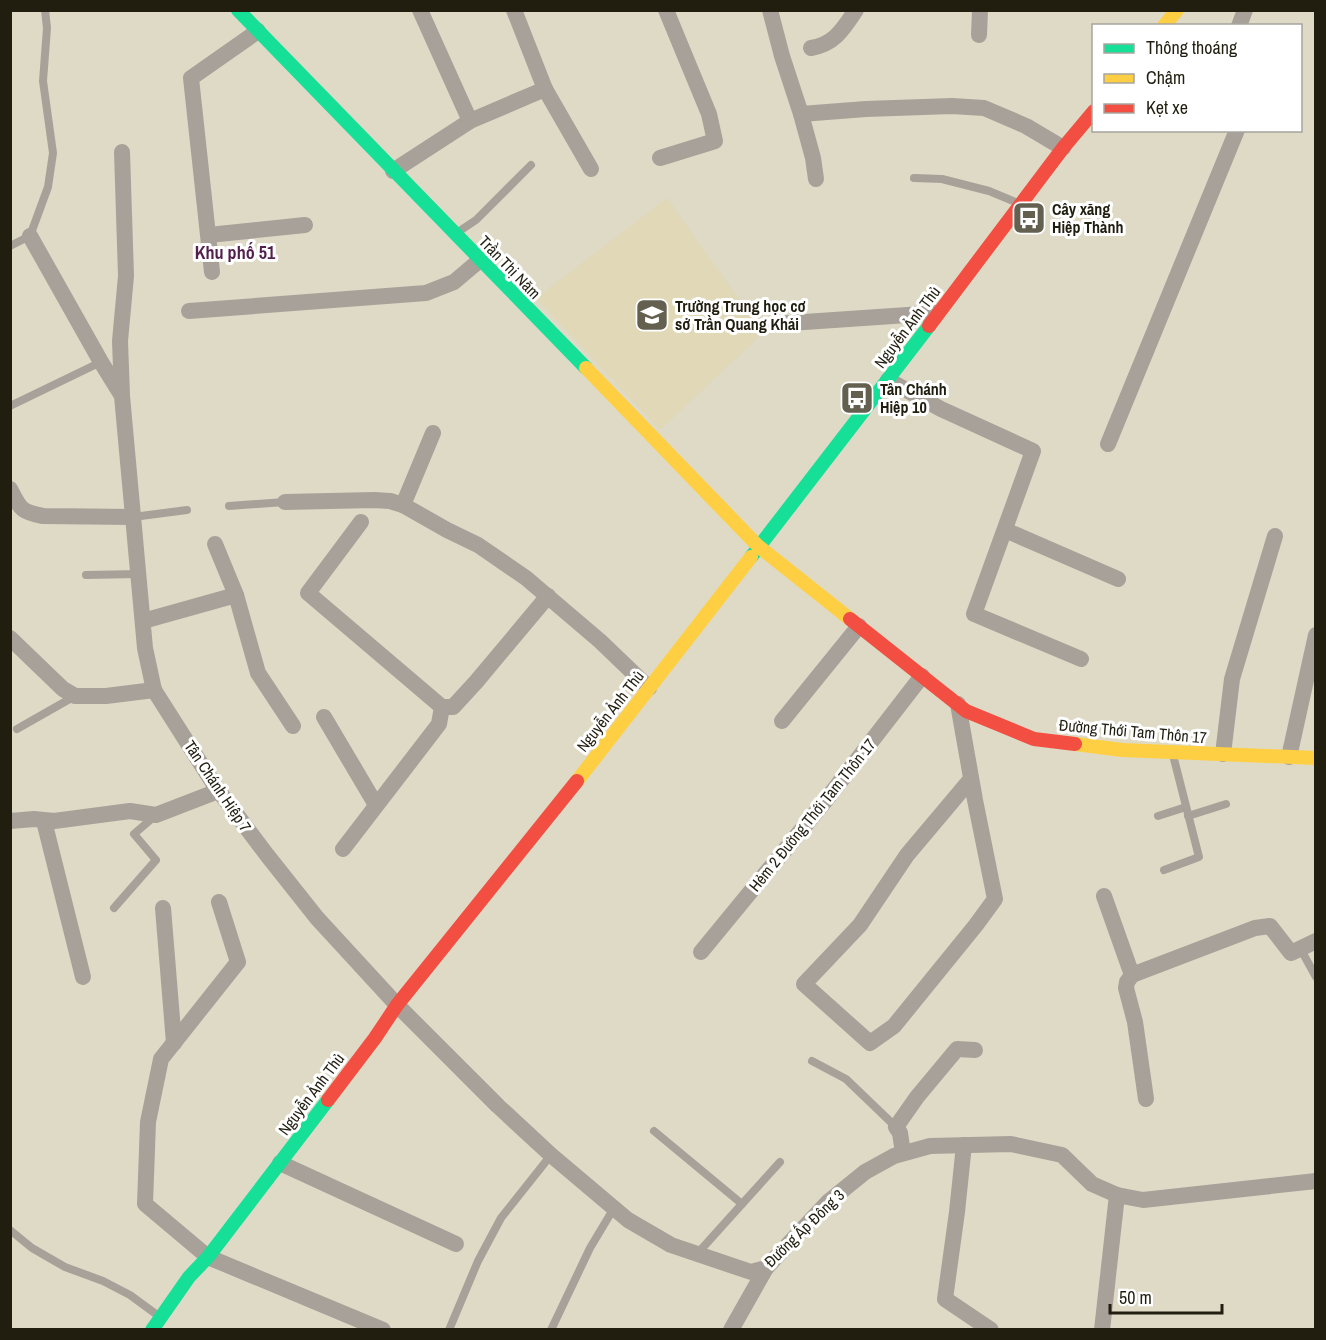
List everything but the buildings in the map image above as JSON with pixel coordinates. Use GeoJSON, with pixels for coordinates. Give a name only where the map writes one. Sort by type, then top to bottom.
{"type":"FeatureCollection","features":[{"type":"Feature","properties":{"kind":"main road","name":"Trần Thị Năm"},"geometry":{"type":"LineString","coordinates":[[238,10],[758,546]]}},
{"type":"Feature","properties":{"kind":"main road"},"geometry":{"type":"LineString","coordinates":[[1166,24],[1177,10]]}},
{"type":"Feature","properties":{"kind":"main road","name":"Nguyễn Ảnh Thủ"},"geometry":{"type":"LineString","coordinates":[[152,1329],[189,1277],[208,1257],[375,1038],[397,1005],[581,776],[888,380],[1063,148],[1092,113]]}},
{"type":"Feature","properties":{"kind":"main road","name":"Đường Thới Tam Thôn 17"},"geometry":{"type":"LineString","coordinates":[[758,546],[966,711],[1034,739],[1122,750],[1316,758]]}},
{"type":"Feature","properties":{"kind":"street"},"geometry":{"type":"LineString","coordinates":[[420,10],[470,122]]}},
{"type":"Feature","properties":{"kind":"street"},"geometry":{"type":"LineString","coordinates":[[514,10],[545,89],[591,169]]}},
{"type":"Feature","properties":{"kind":"street"},"geometry":{"type":"LineString","coordinates":[[660,158],[715,141],[709,114],[666,10]]}},
{"type":"Feature","properties":{"kind":"street"},"geometry":{"type":"LineString","coordinates":[[770,10],[813,158],[816,179]]}},
{"type":"Feature","properties":{"kind":"street"},"geometry":{"type":"LineString","coordinates":[[979,36],[980,10]]}},
{"type":"Feature","properties":{"kind":"street"},"geometry":{"type":"LineString","coordinates":[[811,48],[823,46],[834,39],[856,11]]}},
{"type":"Feature","properties":{"kind":"street"},"geometry":{"type":"LineString","coordinates":[[212,272],[191,78],[258,31]]}},
{"type":"Feature","properties":{"kind":"street"},"geometry":{"type":"LineString","coordinates":[[393,171],[470,122],[545,89]]}},
{"type":"Feature","properties":{"kind":"street"},"geometry":{"type":"LineString","coordinates":[[801,114],[952,106],[984,108],[1026,126],[1063,148]]}},
{"type":"Feature","properties":{"kind":"street"},"geometry":{"type":"LineString","coordinates":[[1108,444],[1236,132]]}},
{"type":"Feature","properties":{"kind":"street"},"geometry":{"type":"LineString","coordinates":[[10,638],[63,689],[75,696],[106,696],[154,690],[145,648],[122,396],[120,341],[126,276],[122,152]]}},
{"type":"Feature","properties":{"kind":"street"},"geometry":{"type":"LineString","coordinates":[[208,235],[305,225]]}},
{"type":"Feature","properties":{"kind":"street"},"geometry":{"type":"LineString","coordinates":[[30,236],[122,396]]}},
{"type":"Feature","properties":{"kind":"street"},"geometry":{"type":"LineString","coordinates":[[189,311],[426,293],[454,282],[480,260]]}},
{"type":"Feature","properties":{"kind":"street"},"geometry":{"type":"LineString","coordinates":[[775,324],[937,313]]}},
{"type":"Feature","properties":{"kind":"street"},"geometry":{"type":"LineString","coordinates":[[888,380],[941,409],[1033,451],[974,614],[1081,659]]}},
{"type":"Feature","properties":{"kind":"street"},"geometry":{"type":"LineString","coordinates":[[403,505],[433,433]]}},
{"type":"Feature","properties":{"kind":"street"},"geometry":{"type":"LineString","coordinates":[[10,489],[19,507],[30,514],[133,517]]}},
{"type":"Feature","properties":{"kind":"street"},"geometry":{"type":"LineString","coordinates":[[285,502],[374,500],[403,505],[478,545],[526,578],[600,641],[649,688]]}},
{"type":"Feature","properties":{"kind":"street"},"geometry":{"type":"LineString","coordinates":[[361,522],[308,593],[442,707],[453,707],[548,596]]}},
{"type":"Feature","properties":{"kind":"street"},"geometry":{"type":"LineString","coordinates":[[1005,530],[1118,579]]}},
{"type":"Feature","properties":{"kind":"street"},"geometry":{"type":"LineString","coordinates":[[1223,754],[1232,679],[1275,536]]}},
{"type":"Feature","properties":{"kind":"street"},"geometry":{"type":"LineString","coordinates":[[215,544],[236,595],[258,673],[293,726]]}},
{"type":"Feature","properties":{"kind":"street"},"geometry":{"type":"LineString","coordinates":[[143,621],[236,595]]}},
{"type":"Feature","properties":{"kind":"street"},"geometry":{"type":"LineString","coordinates":[[782,721],[859,626]]}},
{"type":"Feature","properties":{"kind":"street"},"geometry":{"type":"LineString","coordinates":[[1288,757],[1316,635]]}},
{"type":"Feature","properties":{"kind":"street","name":"Hẻm 2 Đường Thới Tam Thôn 17"},"geometry":{"type":"LineString","coordinates":[[701,952],[826,800],[922,676]]}},
{"type":"Feature","properties":{"kind":"street","name":"Tân Chánh Hiệp 7"},"geometry":{"type":"LineString","coordinates":[[154,690],[218,791],[317,918],[397,1005]]}},
{"type":"Feature","properties":{"kind":"street"},"geometry":{"type":"LineString","coordinates":[[958,704],[995,898],[976,925],[894,1026],[870,1042],[804,984],[860,925],[907,855],[971,779]]}},
{"type":"Feature","properties":{"kind":"street"},"geometry":{"type":"LineString","coordinates":[[343,849],[439,724],[442,707]]}},
{"type":"Feature","properties":{"kind":"street"},"geometry":{"type":"LineString","coordinates":[[324,717],[376,805]]}},
{"type":"Feature","properties":{"kind":"street"},"geometry":{"type":"LineString","coordinates":[[10,821],[63,820],[130,811],[156,814],[218,791]]}},
{"type":"Feature","properties":{"kind":"street"},"geometry":{"type":"LineString","coordinates":[[44,821],[83,977]]}},
{"type":"Feature","properties":{"kind":"street"},"geometry":{"type":"LineString","coordinates":[[1104,896],[1132,975]]}},
{"type":"Feature","properties":{"kind":"street"},"geometry":{"type":"LineString","coordinates":[[219,902],[238,962],[161,1059],[148,1122],[145,1204],[208,1257],[382,1329]]}},
{"type":"Feature","properties":{"kind":"street"},"geometry":{"type":"LineString","coordinates":[[163,908],[174,1043]]}},
{"type":"Feature","properties":{"kind":"street"},"geometry":{"type":"LineString","coordinates":[[1146,1099],[1135,1022],[1126,988],[1132,975],[1255,928],[1270,926],[1291,953],[1316,941]]}},
{"type":"Feature","properties":{"kind":"street","name":"Đường Ấp Đông 3"},"geometry":{"type":"LineString","coordinates":[[397,1005],[498,1106],[551,1155],[628,1220],[671,1245],[751,1272],[766,1268],[828,1202],[865,1172],[894,1156],[930,1146],[1011,1144],[1062,1155],[1092,1184],[1117,1196],[1143,1200],[1316,1181]]}},
{"type":"Feature","properties":{"kind":"street"},"geometry":{"type":"LineString","coordinates":[[903,1153],[897,1126],[917,1097],[957,1049],[975,1050]]}},
{"type":"Feature","properties":{"kind":"street"},"geometry":{"type":"LineString","coordinates":[[964,1145],[945,1299],[991,1329]]}},
{"type":"Feature","properties":{"kind":"street"},"geometry":{"type":"LineString","coordinates":[[280,1163],[456,1244]]}},
{"type":"Feature","properties":{"kind":"street"},"geometry":{"type":"LineString","coordinates":[[1102,1329],[1117,1196]]}},
{"type":"Feature","properties":{"kind":"street"},"geometry":{"type":"LineString","coordinates":[[731,1329],[766,1268]]}},
{"type":"Feature","properties":{"kind":"lane"},"geometry":{"type":"LineString","coordinates":[[10,246],[30,236],[48,187],[53,153],[43,81],[47,28],[45,10]]}},
{"type":"Feature","properties":{"kind":"lane"},"geometry":{"type":"LineString","coordinates":[[455,234],[476,220],[531,165]]}},
{"type":"Feature","properties":{"kind":"lane"},"geometry":{"type":"LineString","coordinates":[[914,178],[942,179],[989,191],[1021,204]]}},
{"type":"Feature","properties":{"kind":"lane"},"geometry":{"type":"LineString","coordinates":[[10,406],[101,362]]}},
{"type":"Feature","properties":{"kind":"lane"},"geometry":{"type":"LineString","coordinates":[[229,506],[285,502]]}},
{"type":"Feature","properties":{"kind":"lane"},"geometry":{"type":"LineString","coordinates":[[133,517],[187,510]]}},
{"type":"Feature","properties":{"kind":"lane"},"geometry":{"type":"LineString","coordinates":[[86,575],[139,574]]}},
{"type":"Feature","properties":{"kind":"lane"},"geometry":{"type":"LineString","coordinates":[[17,729],[75,696]]}},
{"type":"Feature","properties":{"kind":"lane"},"geometry":{"type":"LineString","coordinates":[[1164,870],[1199,858],[1172,752]]}},
{"type":"Feature","properties":{"kind":"lane"},"geometry":{"type":"LineString","coordinates":[[1158,816],[1226,804]]}},
{"type":"Feature","properties":{"kind":"lane"},"geometry":{"type":"LineString","coordinates":[[114,908],[156,860],[134,834],[156,814]]}},
{"type":"Feature","properties":{"kind":"lane"},"geometry":{"type":"LineString","coordinates":[[1300,948],[1316,977]]}},
{"type":"Feature","properties":{"kind":"lane"},"geometry":{"type":"LineString","coordinates":[[812,1061],[846,1079],[897,1126]]}},
{"type":"Feature","properties":{"kind":"lane"},"geometry":{"type":"LineString","coordinates":[[654,1131],[742,1204]]}},
{"type":"Feature","properties":{"kind":"lane"},"geometry":{"type":"LineString","coordinates":[[448,1329],[478,1260],[501,1218],[551,1155]]}},
{"type":"Feature","properties":{"kind":"lane"},"geometry":{"type":"LineString","coordinates":[[697,1254],[780,1162]]}},
{"type":"Feature","properties":{"kind":"lane"},"geometry":{"type":"LineString","coordinates":[[551,1329],[590,1248],[614,1207]]}},
{"type":"Feature","properties":{"kind":"lane"},"geometry":{"type":"LineString","coordinates":[[10,1230],[32,1248],[65,1267],[103,1281],[161,1317]]}},
{"type":"Feature","properties":{"kind":"shaded area","name":"Trường Trung học cơ sở Trần Quang Khải"},"geometry":{"type":"Polygon","coordinates":[[[667,198],[763,333],[660,430],[536,298],[667,198]]]}},
{"type":"Feature","properties":{"kind":"traffic: fast"},"geometry":{"type":"LineString","coordinates":[[238,10],[586,368]]}},
{"type":"Feature","properties":{"kind":"traffic: fast"},"geometry":{"type":"LineString","coordinates":[[751,557],[929,326]]}},
{"type":"Feature","properties":{"kind":"traffic: fast"},"geometry":{"type":"LineString","coordinates":[[152,1330],[189,1277],[208,1257],[328,1100]]}},
{"type":"Feature","properties":{"kind":"traffic: slow"},"geometry":{"type":"LineString","coordinates":[[1166,24],[1177,10]]}},
{"type":"Feature","properties":{"kind":"traffic: slow"},"geometry":{"type":"LineString","coordinates":[[586,368],[758,546],[850,619]]}},
{"type":"Feature","properties":{"kind":"traffic: slow"},"geometry":{"type":"LineString","coordinates":[[577,781],[751,557]]}},
{"type":"Feature","properties":{"kind":"traffic: slow"},"geometry":{"type":"LineString","coordinates":[[1075,744],[1122,750],[1316,758]]}},
{"type":"Feature","properties":{"kind":"traffic: jam"},"geometry":{"type":"LineString","coordinates":[[929,326],[1063,148],[1092,113]]}},
{"type":"Feature","properties":{"kind":"traffic: jam"},"geometry":{"type":"LineString","coordinates":[[850,619],[966,711],[1034,739],[1075,744]]}},
{"type":"Feature","properties":{"kind":"traffic: jam"},"geometry":{"type":"LineString","coordinates":[[328,1100],[397,1005],[577,781]]}},
{"type":"Feature","properties":{"kind":"place","name":"Cây xăng Hiệp Thành"},"geometry":{"type":"Point","coordinates":[1029,218]}},
{"type":"Feature","properties":{"kind":"place","name":"Trường Trung học cơ sở Trần Quang Khải"},"geometry":{"type":"Point","coordinates":[652,315]}},
{"type":"Feature","properties":{"kind":"place","name":"Tân Chánh Hiệp 10"},"geometry":{"type":"Point","coordinates":[857,398]}},
{"type":"Feature","properties":{"kind":"district","name":"Khu phố 51"},"geometry":{"type":"Point","coordinates":[235,253]}}]}
